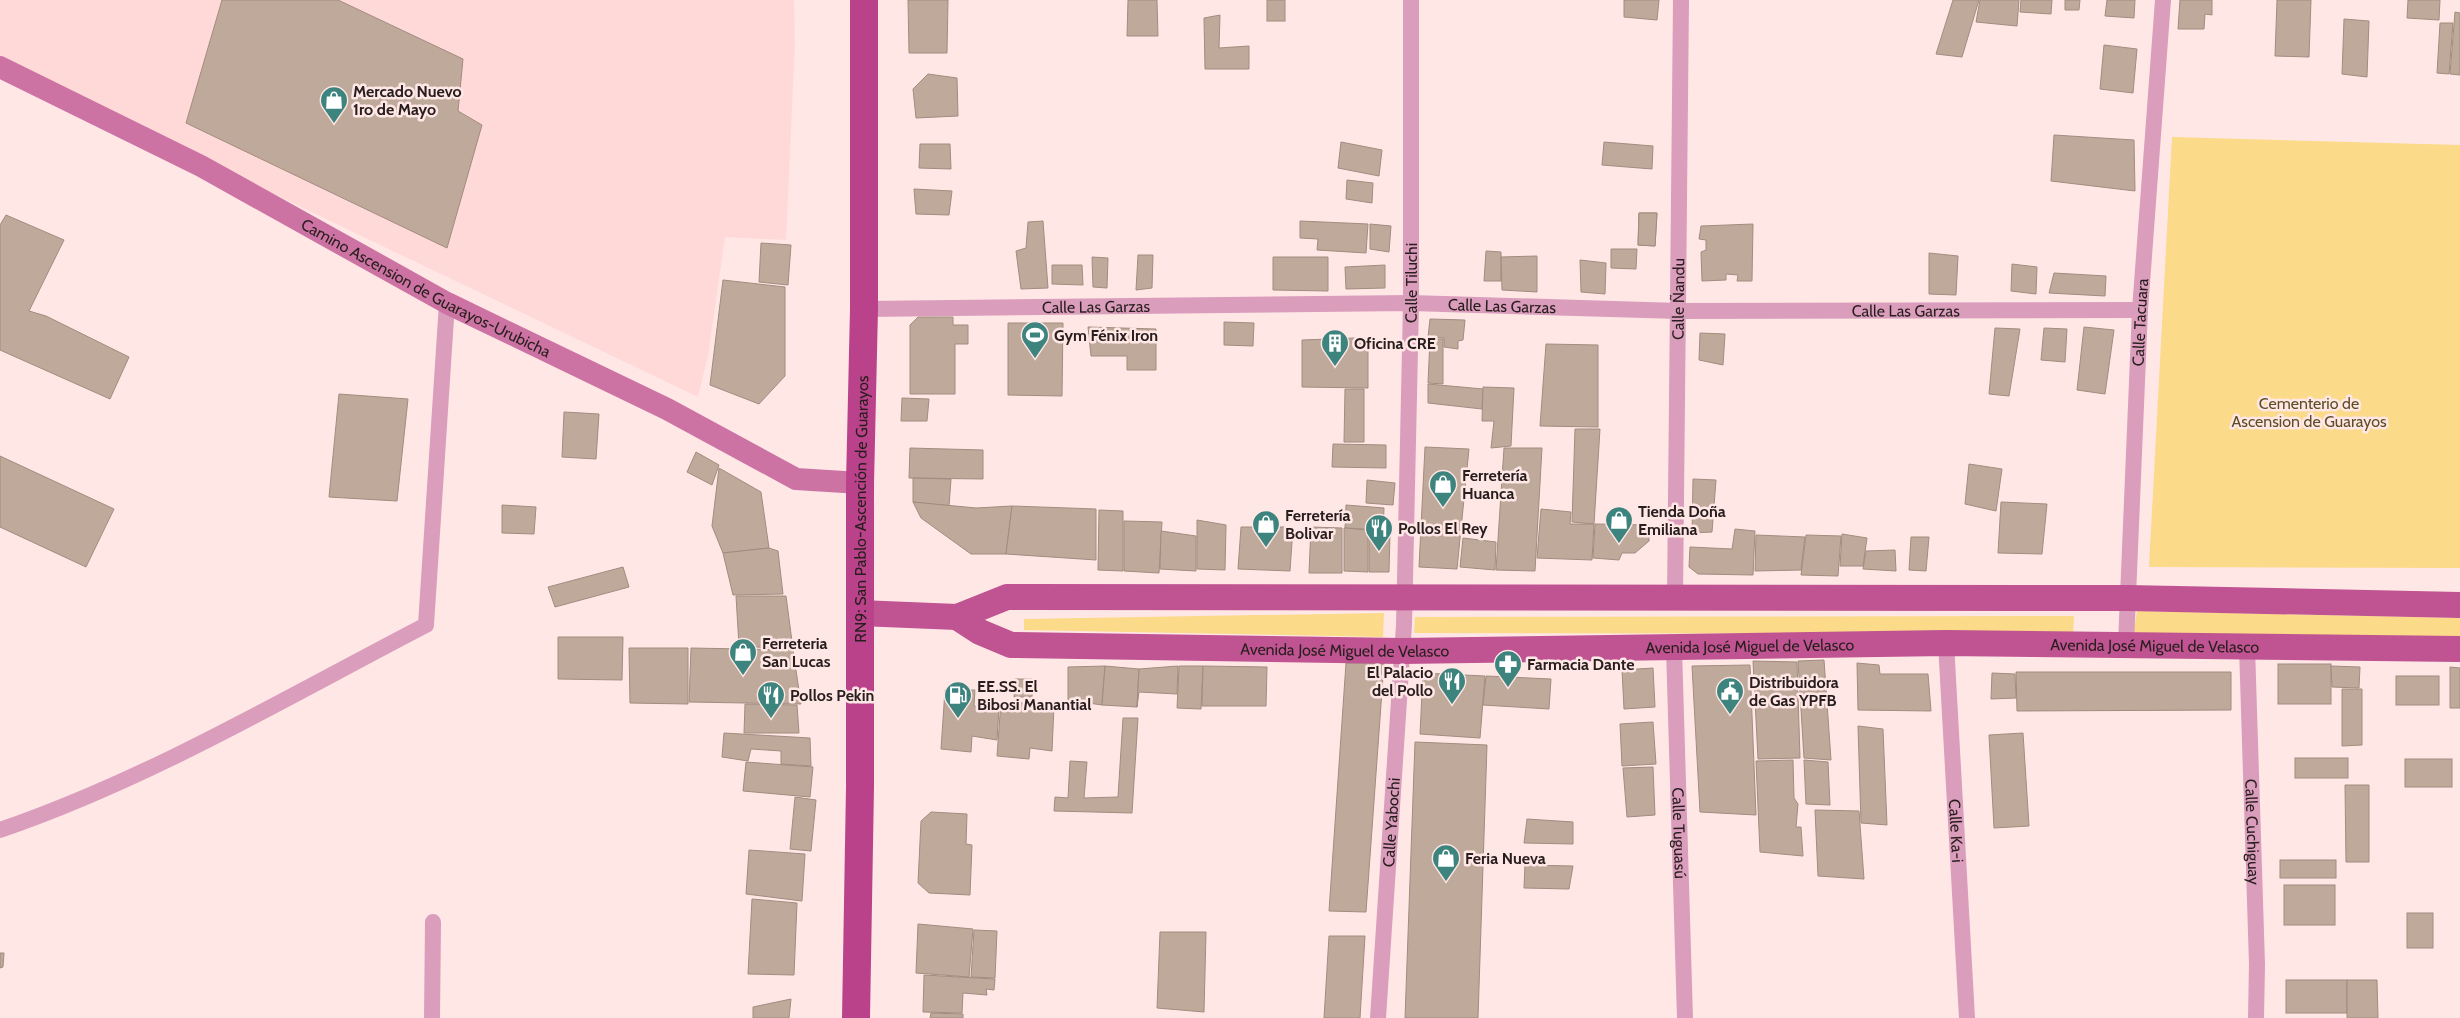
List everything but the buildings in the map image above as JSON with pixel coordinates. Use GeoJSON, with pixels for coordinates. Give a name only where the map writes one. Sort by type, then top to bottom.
{"type":"FeatureCollection","features":[{"type":"Feature","properties":{"kind":"highway","name":"RN9: San Pablo-Ascención de Guarayos"},"geometry":{"type":"LineString","coordinates":[[856,1018],[860,787],[860,483],[864,309],[864,0]]}},
{"type":"Feature","properties":{"kind":"main road","name":"Camino Ascension de Guarayos-Urubicha"},"geometry":{"type":"LineString","coordinates":[[0,67],[201,166],[447,303],[667,409],[796,479],[860,483]]}},
{"type":"Feature","properties":{"kind":"main road"},"geometry":{"type":"LineString","coordinates":[[860,613],[957,617],[1007,597],[2128,598],[2460,605]]}},
{"type":"Feature","properties":{"kind":"main road","name":"Avenida José Miguel de Velasco"},"geometry":{"type":"LineString","coordinates":[[957,617],[980,632],[1011,645],[1402,651],[1946,643],[2460,649]]}},
{"type":"Feature","properties":{"kind":"street","name":"Calle Tiluchi"},"geometry":{"type":"LineString","coordinates":[[1404,625],[1411,303],[1411,0]]}},
{"type":"Feature","properties":{"kind":"street","name":"Calle Ñandu"},"geometry":{"type":"LineString","coordinates":[[1675,599],[1682,0]]}},
{"type":"Feature","properties":{"kind":"street","name":"Calle Tacuara"},"geometry":{"type":"LineString","coordinates":[[2126,644],[2140,310],[2163,0]]}},
{"type":"Feature","properties":{"kind":"street"},"geometry":{"type":"LineString","coordinates":[[0,830],[54,811],[168,759],[426,625],[447,303]]}},
{"type":"Feature","properties":{"kind":"street","name":"Calle Las Garzas"},"geometry":{"type":"LineString","coordinates":[[864,309],[1411,303],[1679,311],[2140,310]]}},
{"type":"Feature","properties":{"kind":"street","name":"Calle Yabochi"},"geometry":{"type":"LineString","coordinates":[[1378,1018],[1404,625]]}},
{"type":"Feature","properties":{"kind":"street","name":"Calle Ka-i"},"geometry":{"type":"LineString","coordinates":[[1946,643],[1967,1018]]}},
{"type":"Feature","properties":{"kind":"street","name":"Calle Cuchiguay"},"geometry":{"type":"LineString","coordinates":[[2247,647],[2257,964],[2256,1018]]}},
{"type":"Feature","properties":{"kind":"street","name":"Calle Tuguasú"},"geometry":{"type":"LineString","coordinates":[[1674,648],[1685,1018]]}},
{"type":"Feature","properties":{"kind":"street"},"geometry":{"type":"LineString","coordinates":[[432,1018],[433,922]]}},
{"type":"Feature","properties":{"kind":"shaded area"},"geometry":{"type":"Polygon","coordinates":[[[0,0],[794,0],[795,43],[786,240],[725,237],[708,356],[698,397],[0,63],[0,0]]]}},
{"type":"Feature","properties":{"kind":"green space","name":"Cementerio de Ascension de Guarayos"},"geometry":{"type":"Polygon","coordinates":[[[2172,137],[2460,145],[2460,568],[2149,567],[2172,137]]]}},
{"type":"Feature","properties":{"kind":"green space"},"geometry":{"type":"Polygon","coordinates":[[[2137,611],[2460,618],[2460,639],[2133,636],[2137,611]]]}},
{"type":"Feature","properties":{"kind":"green space"},"geometry":{"type":"Polygon","coordinates":[[[1384,613],[1383,637],[1024,630],[1024,619],[1384,613]]]}},
{"type":"Feature","properties":{"kind":"green space"},"geometry":{"type":"Polygon","coordinates":[[[2074,616],[2073,634],[1414,633],[1415,617],[2074,616]]]}},
{"type":"Feature","properties":{"kind":"place","name":"Mercado Nuevo 1ro de Mayo"},"geometry":{"type":"Point","coordinates":[334,124]}},
{"type":"Feature","properties":{"kind":"place","name":"Gym Fénix Iron"},"geometry":{"type":"Point","coordinates":[1035,359]}},
{"type":"Feature","properties":{"kind":"place","name":"Oficina CRE"},"geometry":{"type":"Point","coordinates":[1335,367]}},
{"type":"Feature","properties":{"kind":"place","name":"Ferretería Huanca"},"geometry":{"type":"Point","coordinates":[1443,508]}},
{"type":"Feature","properties":{"kind":"place","name":"Tienda Doña Emiliana"},"geometry":{"type":"Point","coordinates":[1619,544]}},
{"type":"Feature","properties":{"kind":"place","name":"Ferretería Bolivar"},"geometry":{"type":"Point","coordinates":[1266,548]}},
{"type":"Feature","properties":{"kind":"place","name":"Pollos El Rey"},"geometry":{"type":"Point","coordinates":[1379,552]}},
{"type":"Feature","properties":{"kind":"place","name":"Ferreteria San Lucas"},"geometry":{"type":"Point","coordinates":[743,676]}},
{"type":"Feature","properties":{"kind":"place","name":"Farmacia Dante"},"geometry":{"type":"Point","coordinates":[1508,688]}},
{"type":"Feature","properties":{"kind":"place","name":"El Palacio del Pollo"},"geometry":{"type":"Point","coordinates":[1452,705]}},
{"type":"Feature","properties":{"kind":"place","name":"Distribuidora de Gas YPFB"},"geometry":{"type":"Point","coordinates":[1730,715]}},
{"type":"Feature","properties":{"kind":"place","name":"Pollos Pekin"},"geometry":{"type":"Point","coordinates":[771,719]}},
{"type":"Feature","properties":{"kind":"place","name":"EE.SS. El Bibosi Manantial"},"geometry":{"type":"Point","coordinates":[958,719]}},
{"type":"Feature","properties":{"kind":"place","name":"Feria Nueva"},"geometry":{"type":"Point","coordinates":[1446,882]}}]}
